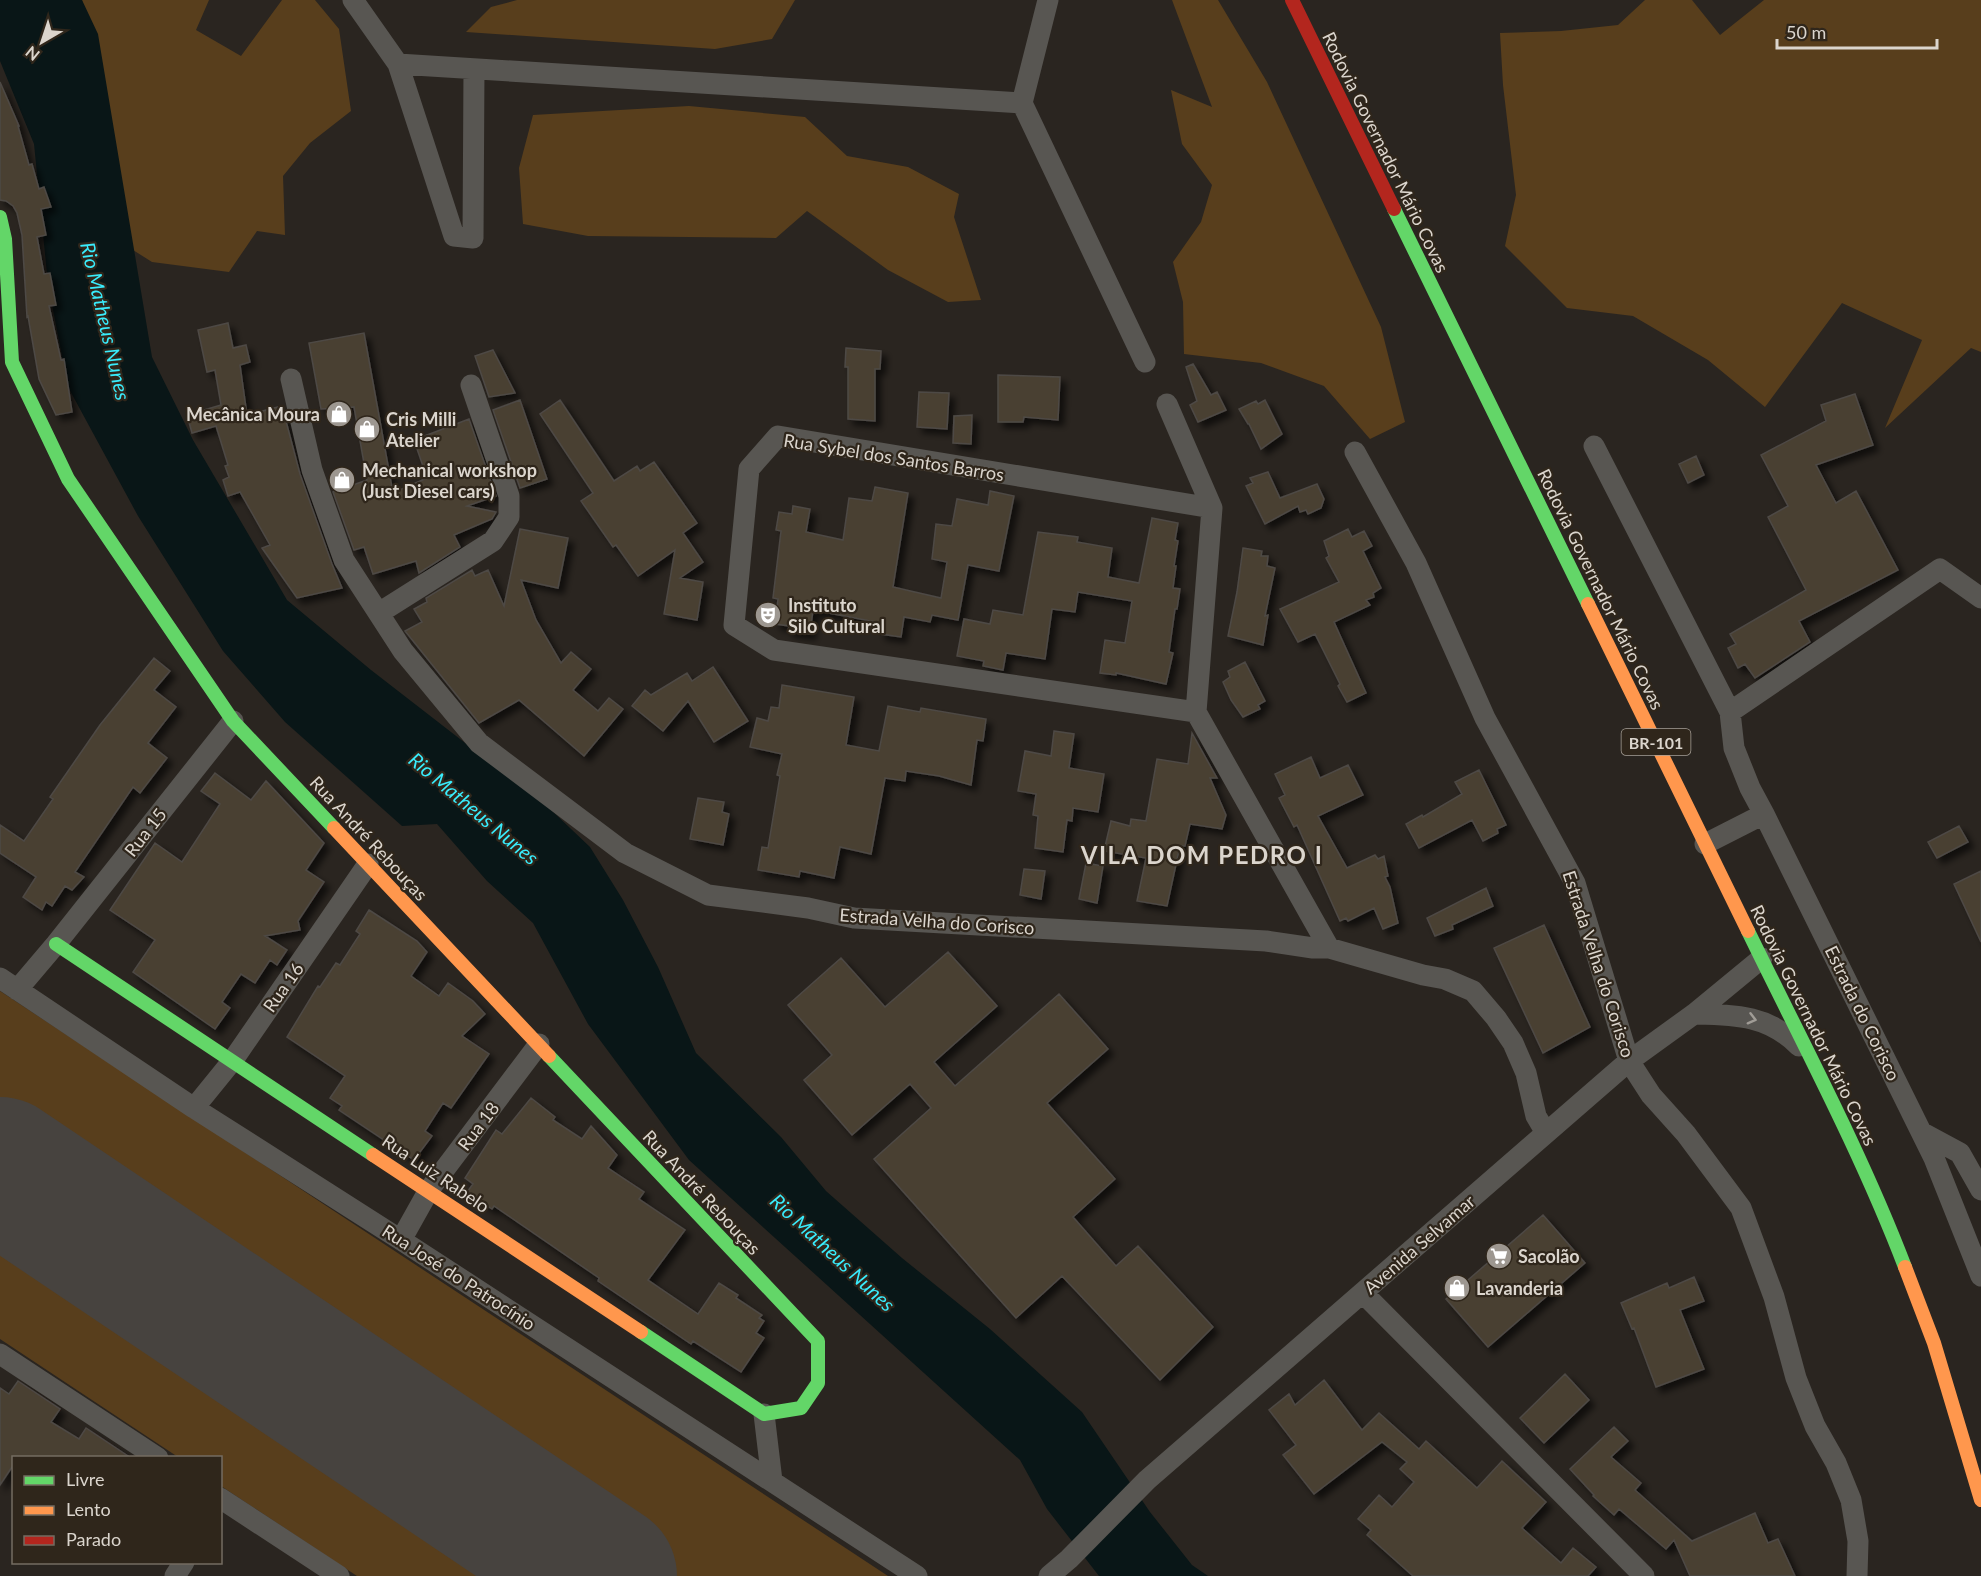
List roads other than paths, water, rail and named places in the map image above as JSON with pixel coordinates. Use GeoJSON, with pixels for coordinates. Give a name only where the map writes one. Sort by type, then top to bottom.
{"type":"FeatureCollection","features":[{"type":"Feature","properties":{"kind":"main road","name":"Rodovia Governador Mário Covas"},"geometry":{"type":"LineString","coordinates":[[1292,0],[1762,958],[1886,1217],[1911,1280],[1952,1400],[1981,1500]]}},
{"type":"Feature","properties":{"kind":"main road","name":"Rua André Rebouças"},"geometry":{"type":"LineString","coordinates":[[0,217],[5,239],[6,368],[68,479],[233,721],[818,1341],[818,1383],[801,1408],[764,1414]]}},
{"type":"Feature","properties":{"kind":"main road","name":"Rua Luiz Rabelo"},"geometry":{"type":"LineString","coordinates":[[56,944],[764,1414]]}},
{"type":"Feature","properties":{"kind":"street"},"geometry":{"type":"LineString","coordinates":[[353,0],[398,64],[454,236],[473,238],[474,69]]}},
{"type":"Feature","properties":{"kind":"street"},"geometry":{"type":"LineString","coordinates":[[1048,0],[1022,104],[1145,362]]}},
{"type":"Feature","properties":{"kind":"street"},"geometry":{"type":"LineString","coordinates":[[398,64],[1022,104]]}},
{"type":"Feature","properties":{"kind":"street","name":"Estrada Velha do Corisco"},"geometry":{"type":"LineString","coordinates":[[291,379],[312,470],[344,560],[403,651],[478,743],[625,854],[708,895],[808,908],[854,918],[1266,941],[1329,948],[1444,979],[1473,991],[1513,1042],[1526,1072],[1536,1116],[1546,1133]]}},
{"type":"Feature","properties":{"kind":"street"},"geometry":{"type":"LineString","coordinates":[[379,613],[493,541],[508,517],[509,496],[471,385]]}},
{"type":"Feature","properties":{"kind":"street"},"geometry":{"type":"LineString","coordinates":[[1167,404],[1212,508],[1196,712],[1329,948]]}},
{"type":"Feature","properties":{"kind":"street","name":"Rua Sybel dos Santos Barros"},"geometry":{"type":"LineString","coordinates":[[1196,712],[774,650],[734,626],[749,470],[778,436],[1212,508]]}},
{"type":"Feature","properties":{"kind":"street"},"geometry":{"type":"LineString","coordinates":[[1594,446],[1730,712],[1940,569],[1981,598]]}},
{"type":"Feature","properties":{"kind":"street","name":"Estrada Velha do Corisco"},"geometry":{"type":"LineString","coordinates":[[1355,452],[1416,563],[1485,718],[1575,883],[1629,1061],[1651,1095],[1686,1134],[1741,1208],[1774,1297],[1796,1378],[1815,1426],[1836,1463],[1851,1500],[1858,1541],[1857,1576]]}},
{"type":"Feature","properties":{"kind":"street","name":"Estrada do Corisco"},"geometry":{"type":"LineString","coordinates":[[1730,712],[1734,748],[1750,788],[1934,1158],[1981,1276]]}},
{"type":"Feature","properties":{"kind":"street","name":"Rua 15"},"geometry":{"type":"LineString","coordinates":[[9,984],[56,944],[233,721]]}},
{"type":"Feature","properties":{"kind":"street"},"geometry":{"type":"LineString","coordinates":[[1706,844],[1764,814]]}},
{"type":"Feature","properties":{"kind":"street","name":"Rua 16"},"geometry":{"type":"LineString","coordinates":[[194,1108],[233,1060],[368,864]]}},
{"type":"Feature","properties":{"kind":"street","name":"Avenida Selvamar"},"geometry":{"type":"LineString","coordinates":[[1049,1576],[1070,1559],[1147,1480],[1629,1061],[1694,1014],[1762,958]]}},
{"type":"Feature","properties":{"kind":"street","name":"Rua José do Patrocínio"},"geometry":{"type":"LineString","coordinates":[[9,984],[194,1108],[917,1576]]}},
{"type":"Feature","properties":{"kind":"street"},"geometry":{"type":"LineString","coordinates":[[1694,1014],[1737,1015],[1755,1018],[1779,1030],[1808,1053]]}},
{"type":"Feature","properties":{"kind":"street","name":"Rua 18"},"geometry":{"type":"LineString","coordinates":[[401,1240],[429,1190],[538,1044]]}},
{"type":"Feature","properties":{"kind":"street"},"geometry":{"type":"LineString","coordinates":[[1921,1132],[1960,1153],[1981,1190]]}},
{"type":"Feature","properties":{"kind":"street"},"geometry":{"type":"LineString","coordinates":[[1363,1293],[1644,1576]]}},
{"type":"Feature","properties":{"kind":"street"},"geometry":{"type":"LineString","coordinates":[[0,1354],[155,1456]]}},
{"type":"Feature","properties":{"kind":"street"},"geometry":{"type":"LineString","coordinates":[[764,1414],[772,1481]]}},
{"type":"Feature","properties":{"kind":"street"},"geometry":{"type":"LineString","coordinates":[[222,1502],[338,1575]]}},
{"type":"Feature","properties":{"kind":"water","name":"Rio Matheus Nunes"},"geometry":{"type":"Polygon","coordinates":[[[0,0],[82,0],[98,34],[152,357],[193,440],[287,600],[371,670],[549,808],[590,847],[623,900],[658,967],[696,1053],[781,1137],[826,1191],[902,1258],[990,1329],[1082,1412],[1150,1512],[1192,1565],[1208,1576],[1099,1576],[1047,1509],[1020,1460],[689,1160],[588,1024],[533,923],[487,881],[437,824],[402,826],[285,722],[223,651],[138,516],[68,387],[48,284],[34,144],[0,61],[0,0]]]}},
{"type":"Feature","properties":{"kind":"place","name":"Mecânica Moura"},"geometry":{"type":"Point","coordinates":[339,414]}},
{"type":"Feature","properties":{"kind":"place","name":"Cris Milli Atelier"},"geometry":{"type":"Point","coordinates":[367,429]}},
{"type":"Feature","properties":{"kind":"place","name":"Mechanical workshop (Just Diesel cars)"},"geometry":{"type":"Point","coordinates":[342,480]}},
{"type":"Feature","properties":{"kind":"place","name":"Instituto Silo Cultural"},"geometry":{"type":"Point","coordinates":[768,615]}},
{"type":"Feature","properties":{"kind":"place","name":"Sacolão"},"geometry":{"type":"Point","coordinates":[1499,1256]}},
{"type":"Feature","properties":{"kind":"place","name":"Lavanderia"},"geometry":{"type":"Point","coordinates":[1457,1288]}},
{"type":"Feature","properties":{"kind":"district","name":"VILA DOM PEDRO I"},"geometry":{"type":"Point","coordinates":[1202,854]}}]}
